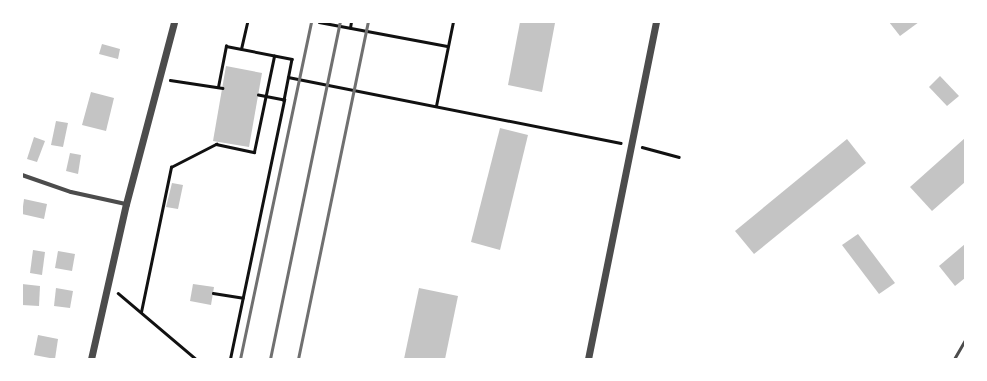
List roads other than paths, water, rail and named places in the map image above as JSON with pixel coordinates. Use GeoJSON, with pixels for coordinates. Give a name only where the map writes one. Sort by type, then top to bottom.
{"type":"FeatureCollection","features":[{"type":"Feature","properties":{"kind":"street"},"geometry":{"type":"LineString","coordinates":[[91,359],[126,204],[174,22]]}},
{"type":"Feature","properties":{"kind":"street"},"geometry":{"type":"LineString","coordinates":[[588,359],[656,22]]}},
{"type":"Feature","properties":{"kind":"street"},"geometry":{"type":"LineString","coordinates":[[22,175],[71,192],[126,204]]}},
{"type":"Feature","properties":{"kind":"lane"},"geometry":{"type":"LineString","coordinates":[[954,359],[965,340]]}},
{"type":"Feature","properties":{"kind":"railway"},"geometry":{"type":"LineString","coordinates":[[240,359],[311,22]]}},
{"type":"Feature","properties":{"kind":"railway"},"geometry":{"type":"LineString","coordinates":[[270,359],[340,22]]}},
{"type":"Feature","properties":{"kind":"railway"},"geometry":{"type":"LineString","coordinates":[[298,359],[368,22]]}}]}
